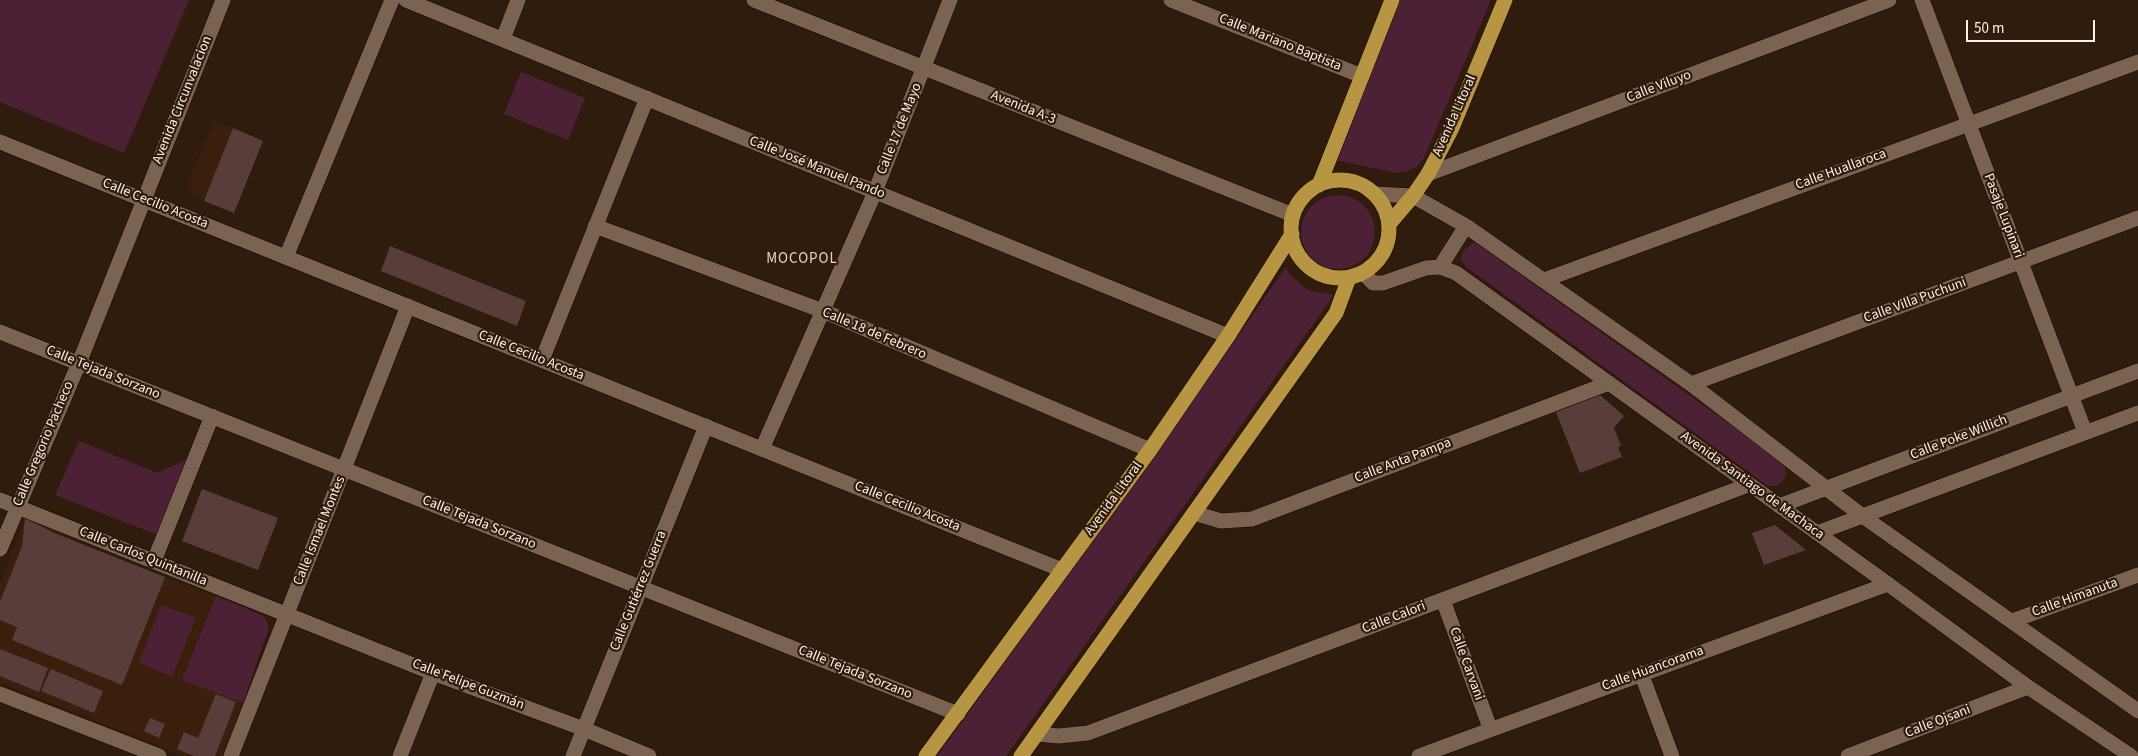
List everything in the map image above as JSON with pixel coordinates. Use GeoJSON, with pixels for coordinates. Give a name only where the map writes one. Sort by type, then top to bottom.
{"type":"FeatureCollection","features":[{"type":"Feature","properties":{"kind":"main road"},"geometry":{"type":"LineString","coordinates":[[1319,185],[1392,0]]}},
{"type":"Feature","properties":{"kind":"main road","name":"Avenida Litoral"},"geometry":{"type":"LineString","coordinates":[[1390,224],[1428,174],[1452,128],[1505,0]]}},
{"type":"Feature","properties":{"kind":"main road"},"geometry":{"type":"LineString","coordinates":[[1335,180],[1352,181],[1367,187],[1376,194],[1385,208],[1390,224],[1389,240],[1383,255],[1376,264],[1356,276],[1335,278],[1313,270],[1299,256],[1293,243],[1293,216],[1303,197],[1319,185],[1335,180]]}},
{"type":"Feature","properties":{"kind":"main road","name":"Avenida Litoral"},"geometry":{"type":"LineString","coordinates":[[926,756],[1150,450],[1228,336],[1292,234]]}},
{"type":"Feature","properties":{"kind":"main road"},"geometry":{"type":"LineString","coordinates":[[1021,756],[1336,312],[1356,276]]}},
{"type":"Feature","properties":{"kind":"street","name":"Avenida Circunvalacion"},"geometry":{"type":"LineString","coordinates":[[144,200],[223,0]]}},
{"type":"Feature","properties":{"kind":"street"},"geometry":{"type":"LineString","coordinates":[[286,257],[392,0]]}},
{"type":"Feature","properties":{"kind":"street","name":"Calle José Manuel Pando"},"geometry":{"type":"LineString","coordinates":[[406,0],[1228,336]]}},
{"type":"Feature","properties":{"kind":"street"},"geometry":{"type":"LineString","coordinates":[[503,39],[518,0]]}},
{"type":"Feature","properties":{"kind":"street","name":"Avenida A-3"},"geometry":{"type":"LineString","coordinates":[[754,0],[1293,216]]}},
{"type":"Feature","properties":{"kind":"street","name":"Calle 17 de Mayo"},"geometry":{"type":"LineString","coordinates":[[762,449],[875,192],[950,0]]}},
{"type":"Feature","properties":{"kind":"street","name":"Calle Mariano Baptista"},"geometry":{"type":"LineString","coordinates":[[1171,0],[1362,76]]}},
{"type":"Feature","properties":{"kind":"street","name":"Calle Viluyo"},"geometry":{"type":"LineString","coordinates":[[1428,174],[1889,0]]}},
{"type":"Feature","properties":{"kind":"street","name":"Pasaje Lupinari"},"geometry":{"type":"LineString","coordinates":[[1922,0],[2085,432]]}},
{"type":"Feature","properties":{"kind":"street","name":"Calle Huallaroca"},"geometry":{"type":"LineString","coordinates":[[1544,280],[2138,62]]}},
{"type":"Feature","properties":{"kind":"street"},"geometry":{"type":"LineString","coordinates":[[542,360],[647,98]]}},
{"type":"Feature","properties":{"kind":"street","name":"Calle Cecilio Acosta"},"geometry":{"type":"LineString","coordinates":[[0,142],[1062,570]]}},
{"type":"Feature","properties":{"kind":"street"},"geometry":{"type":"LineString","coordinates":[[1376,194],[1413,196],[1466,226],[1691,384],[1861,516],[2138,710]]}},
{"type":"Feature","properties":{"kind":"street","name":"Calle Gregorio Pacheco"},"geometry":{"type":"LineString","coordinates":[[0,549],[79,364],[144,200]]}},
{"type":"Feature","properties":{"kind":"street","name":"Calle Villa Puchuni"},"geometry":{"type":"LineString","coordinates":[[1691,384],[2138,218]]}},
{"type":"Feature","properties":{"kind":"street","name":"Calle 18 de Febrero"},"geometry":{"type":"LineString","coordinates":[[595,226],[822,312],[1150,450]]}},
{"type":"Feature","properties":{"kind":"street"},"geometry":{"type":"LineString","coordinates":[[1356,276],[1373,283],[1383,283],[1413,271],[1440,267],[1466,226]]}},
{"type":"Feature","properties":{"kind":"street","name":"Avenida Santiago de Machaca"},"geometry":{"type":"LineString","coordinates":[[1440,267],[1456,273],[2028,687],[2131,756]]}},
{"type":"Feature","properties":{"kind":"street","name":"Calle Ismael Montes"},"geometry":{"type":"LineString","coordinates":[[231,756],[408,306]]}},
{"type":"Feature","properties":{"kind":"street","name":"Calle Tejada Sorzano"},"geometry":{"type":"LineString","coordinates":[[0,332],[958,714]]}},
{"type":"Feature","properties":{"kind":"street","name":"Calle Poke Willich"},"geometry":{"type":"LineString","coordinates":[[1779,506],[2138,371]]}},
{"type":"Feature","properties":{"kind":"street","name":"Calle Anta Pampa"},"geometry":{"type":"LineString","coordinates":[[1194,513],[1221,521],[1252,519],[1609,383]]}},
{"type":"Feature","properties":{"kind":"street"},"geometry":{"type":"LineString","coordinates":[[1817,533],[2138,413]]}},
{"type":"Feature","properties":{"kind":"street"},"geometry":{"type":"LineString","coordinates":[[154,561],[212,416]]}},
{"type":"Feature","properties":{"kind":"street","name":"Calle Gutiérrez Guerra"},"geometry":{"type":"LineString","coordinates":[[573,756],[706,426]]}},
{"type":"Feature","properties":{"kind":"street","name":"Calle Calori"},"geometry":{"type":"LineString","coordinates":[[1037,734],[1059,736],[1088,733],[1748,485]]}},
{"type":"Feature","properties":{"kind":"street","name":"Calle Carlos Quintanilla"},"geometry":{"type":"LineString","coordinates":[[0,500],[287,614]]}},
{"type":"Feature","properties":{"kind":"street","name":"Calle Himanuta"},"geometry":{"type":"LineString","coordinates":[[2012,621],[2138,575]]}},
{"type":"Feature","properties":{"kind":"street","name":"Calle Huancorama"},"geometry":{"type":"LineString","coordinates":[[1419,756],[1490,728],[1888,584]]}},
{"type":"Feature","properties":{"kind":"street","name":"Calle Carvani"},"geometry":{"type":"LineString","coordinates":[[1443,600],[1490,728]]}},
{"type":"Feature","properties":{"kind":"street","name":"Calle Felipe Guzmán"},"geometry":{"type":"LineString","coordinates":[[287,614],[433,673],[584,729],[649,756]]}},
{"type":"Feature","properties":{"kind":"street"},"geometry":{"type":"LineString","coordinates":[[400,756],[433,673]]}},
{"type":"Feature","properties":{"kind":"street"},"geometry":{"type":"LineString","coordinates":[[1641,673],[1672,756]]}},
{"type":"Feature","properties":{"kind":"street","name":"Calle Ojsani"},"geometry":{"type":"LineString","coordinates":[[1848,756],[2028,687]]}},
{"type":"Feature","properties":{"kind":"street"},"geometry":{"type":"LineString","coordinates":[[0,694],[159,756]]}},
{"type":"Feature","properties":{"kind":"shaded area"},"geometry":{"type":"Polygon","coordinates":[[[0,0],[189,0],[124,153],[0,102],[0,0]]]}},
{"type":"Feature","properties":{"kind":"shaded area"},"geometry":{"type":"Polygon","coordinates":[[[1398,0],[1491,0],[1424,158],[1416,167],[1396,173],[1335,160],[1398,0]]]}},
{"type":"Feature","properties":{"kind":"shaded area"},"geometry":{"type":"Polygon","coordinates":[[[521,72],[585,98],[568,140],[504,114],[521,72]]]}},
{"type":"Feature","properties":{"kind":"shaded area"},"geometry":{"type":"Polygon","coordinates":[[[214,120],[263,141],[234,213],[193,195],[189,187],[189,181],[214,120]]]}},
{"type":"Feature","properties":{"kind":"shaded area"},"geometry":{"type":"Polygon","coordinates":[[[1338,195],[1359,201],[1369,211],[1375,232],[1369,253],[1359,263],[1338,269],[1317,263],[1307,253],[1301,232],[1307,211],[1317,201],[1338,195]]]}},
{"type":"Feature","properties":{"kind":"shaded area"},"geometry":{"type":"Polygon","coordinates":[[[1473,243],[1476,243],[1784,463],[1786,475],[1782,482],[1776,486],[1768,486],[1465,266],[1461,259],[1463,251],[1473,243]]]}},
{"type":"Feature","properties":{"kind":"shaded area"},"geometry":{"type":"Polygon","coordinates":[[[1286,267],[1289,274],[1308,290],[1334,295],[1006,756],[937,756],[1153,458],[1286,267]]]}},
{"type":"Feature","properties":{"kind":"shaded area"},"geometry":{"type":"Polygon","coordinates":[[[79,441],[158,473],[187,459],[158,535],[55,495],[79,441]]]}},
{"type":"Feature","properties":{"kind":"shaded area"},"geometry":{"type":"Polygon","coordinates":[[[25,518],[102,552],[264,616],[269,627],[243,703],[222,756],[184,756],[0,682],[0,586],[25,518]]]}},
{"type":"Feature","properties":{"kind":"shaded area"},"geometry":{"type":"Polygon","coordinates":[[[216,596],[264,616],[269,627],[243,703],[182,680],[216,596]]]}},
{"type":"Feature","properties":{"kind":"shaded area"},"geometry":{"type":"Polygon","coordinates":[[[161,605],[196,618],[172,677],[139,663],[161,605]]]}},
{"type":"Feature","properties":{"kind":"building"},"geometry":{"type":"Polygon","coordinates":[[[233,128],[263,141],[234,213],[204,201],[233,128]]]}},
{"type":"Feature","properties":{"kind":"building"},"geometry":{"type":"Polygon","coordinates":[[[390,246],[526,301],[517,326],[381,271],[390,246]]]}},
{"type":"Feature","properties":{"kind":"building"},"geometry":{"type":"Polygon","coordinates":[[[1600,395],[1624,416],[1614,428],[1621,446],[1618,447],[1622,457],[1580,473],[1556,412],[1600,395]]]}},
{"type":"Feature","properties":{"kind":"building"},"geometry":{"type":"Polygon","coordinates":[[[202,489],[278,518],[258,570],[182,541],[202,489]]]}},
{"type":"Feature","properties":{"kind":"building"},"geometry":{"type":"Polygon","coordinates":[[[25,518],[54,533],[165,577],[122,685],[12,640],[17,627],[0,620],[0,602],[22,546],[25,518]]]}},
{"type":"Feature","properties":{"kind":"building"},"geometry":{"type":"Polygon","coordinates":[[[1775,525],[1806,550],[1764,565],[1752,533],[1775,525]]]}},
{"type":"Feature","properties":{"kind":"building"},"geometry":{"type":"Polygon","coordinates":[[[0,649],[48,668],[39,692],[0,676],[0,649]]]}},
{"type":"Feature","properties":{"kind":"building"},"geometry":{"type":"Polygon","coordinates":[[[51,669],[103,691],[94,713],[41,691],[51,669]]]}},
{"type":"Feature","properties":{"kind":"building"},"geometry":{"type":"Polygon","coordinates":[[[216,694],[236,702],[215,756],[194,756],[177,749],[184,732],[198,738],[216,694]]]}},
{"type":"Feature","properties":{"kind":"building"},"geometry":{"type":"Polygon","coordinates":[[[150,718],[165,724],[159,738],[144,731],[150,718]]]}},
{"type":"Feature","properties":{"kind":"district","name":"MOCOPOL"},"geometry":{"type":"Point","coordinates":[802,260]}}]}
